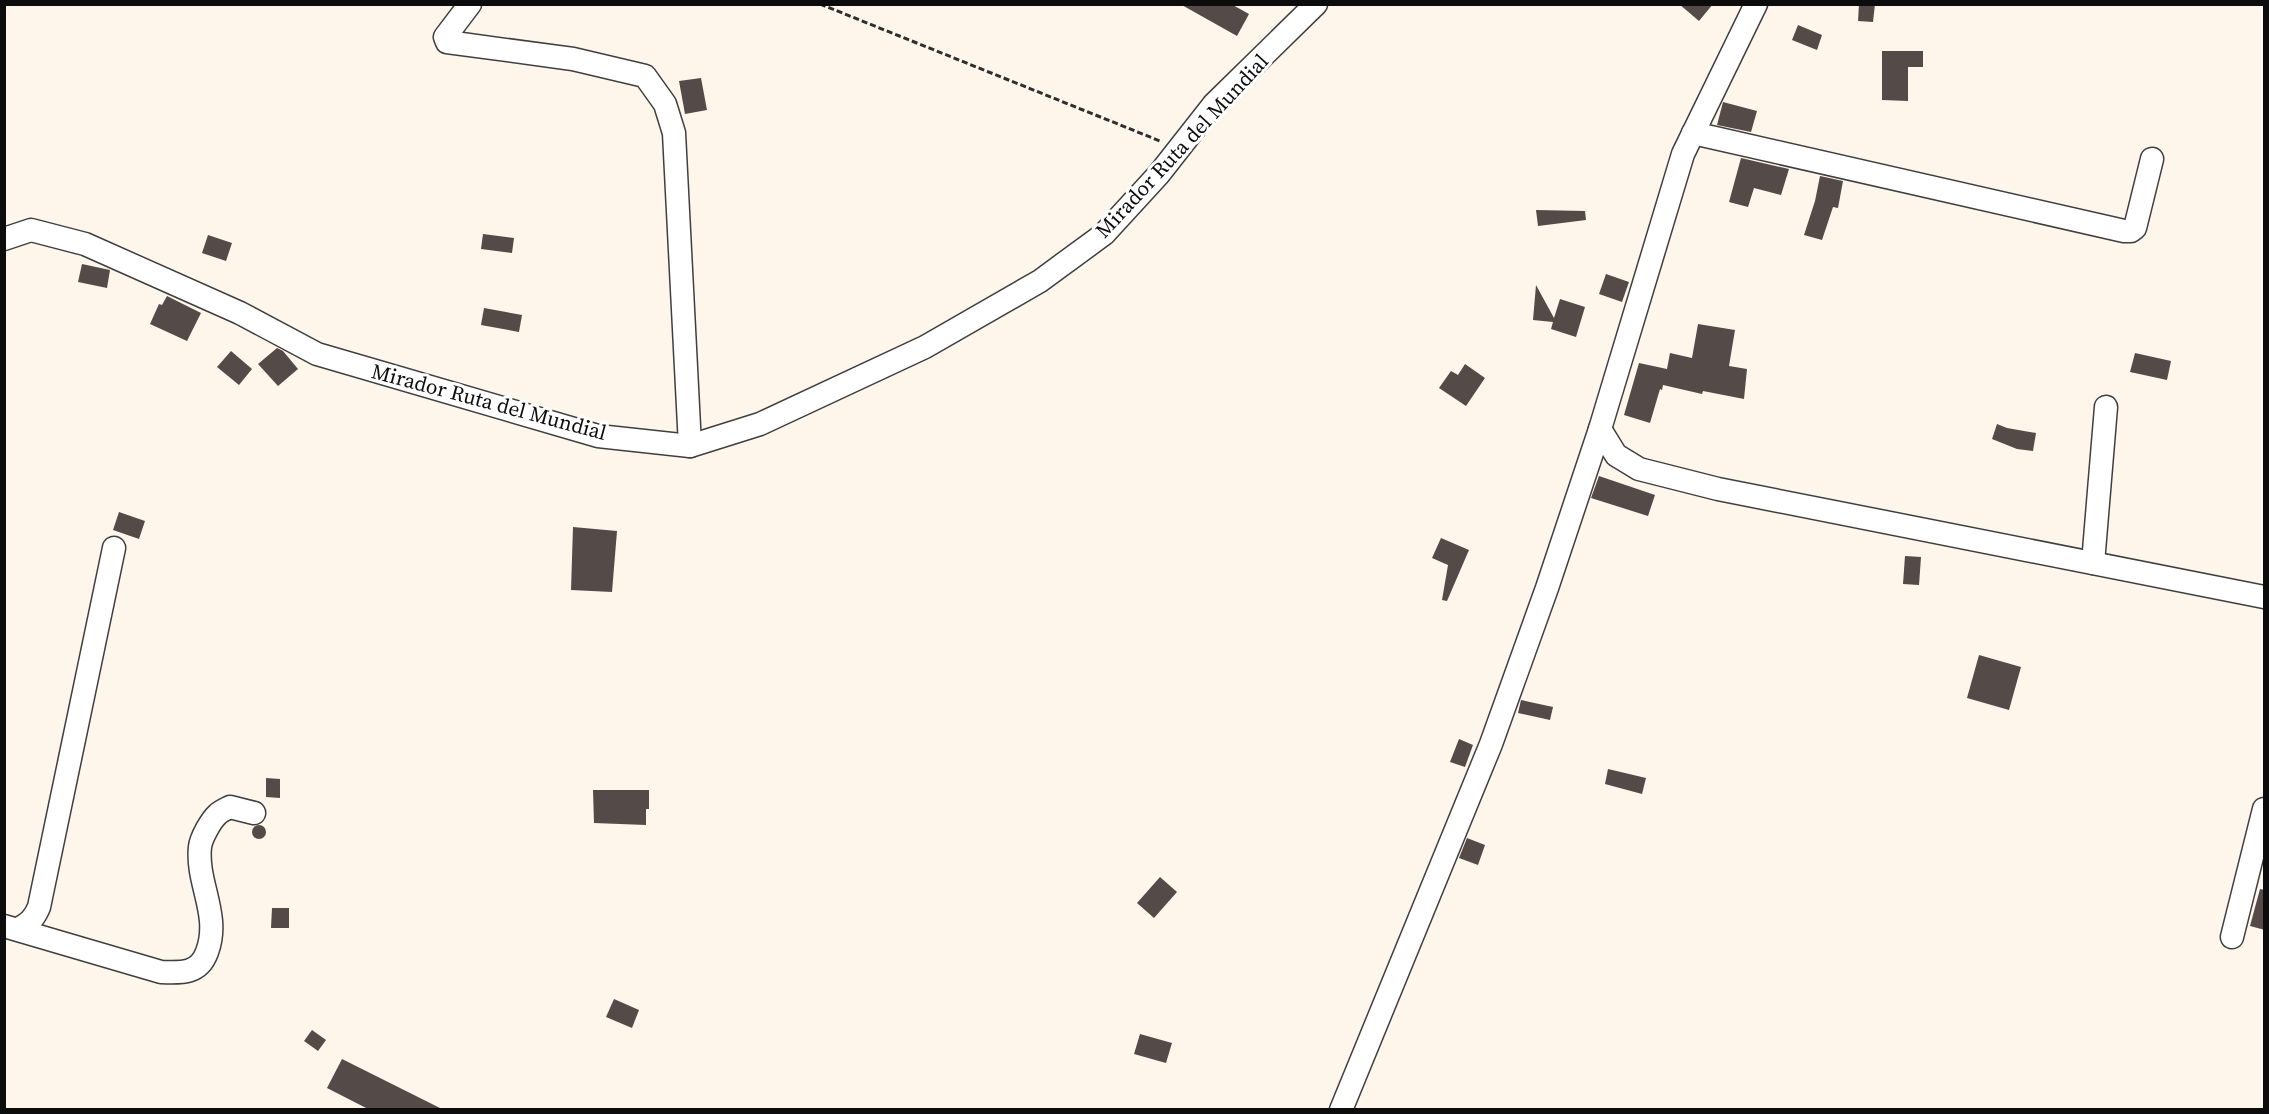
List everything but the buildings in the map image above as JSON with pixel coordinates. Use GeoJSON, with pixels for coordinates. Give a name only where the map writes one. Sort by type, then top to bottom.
{"type":"FeatureCollection","features":[{"type":"Feature","properties":{"kind":"street"},"geometry":{"type":"LineString","coordinates":[[470,4],[450,28],[445,37],[447,42],[573,59],[645,76],[665,104],[674,133],[690,446]]}},
{"type":"Feature","properties":{"kind":"street","name":"Mirador Ruta del Mundial"},"geometry":{"type":"LineString","coordinates":[[4,239],[31,230],[85,244],[240,313],[317,354],[598,436],[690,446],[760,424],[925,347],[1040,281],[1104,234],[1159,174],[1214,104],[1316,4]]}},
{"type":"Feature","properties":{"kind":"street"},"geometry":{"type":"LineString","coordinates":[[1341,1110],[1491,744],[1547,588],[1600,429],[1683,154],[1750,8]]}},
{"type":"Feature","properties":{"kind":"street"},"geometry":{"type":"LineString","coordinates":[[1694,133],[2124,231],[2131,231],[2135,228],[2152,159]]}},
{"type":"Feature","properties":{"kind":"street"},"geometry":{"type":"LineString","coordinates":[[2093,563],[2106,407]]}},
{"type":"Feature","properties":{"kind":"street"},"geometry":{"type":"LineString","coordinates":[[1600,429],[1616,455],[1639,469],[1718,489],[2265,597]]}},
{"type":"Feature","properties":{"kind":"street"},"geometry":{"type":"LineString","coordinates":[[11,927],[29,923],[39,907],[114,548]]}},
{"type":"Feature","properties":{"kind":"street"},"geometry":{"type":"LineString","coordinates":[[11,927],[161,972],[180,973],[194,969],[203,963],[212,939],[212,917],[200,864],[201,844],[218,814],[230,807],[254,813]]}},
{"type":"Feature","properties":{"kind":"street"},"geometry":{"type":"LineString","coordinates":[[2232,937],[2265,809]]}},
{"type":"Feature","properties":{"kind":"path"},"geometry":{"type":"LineString","coordinates":[[820,4],[1179,148]]}}]}
